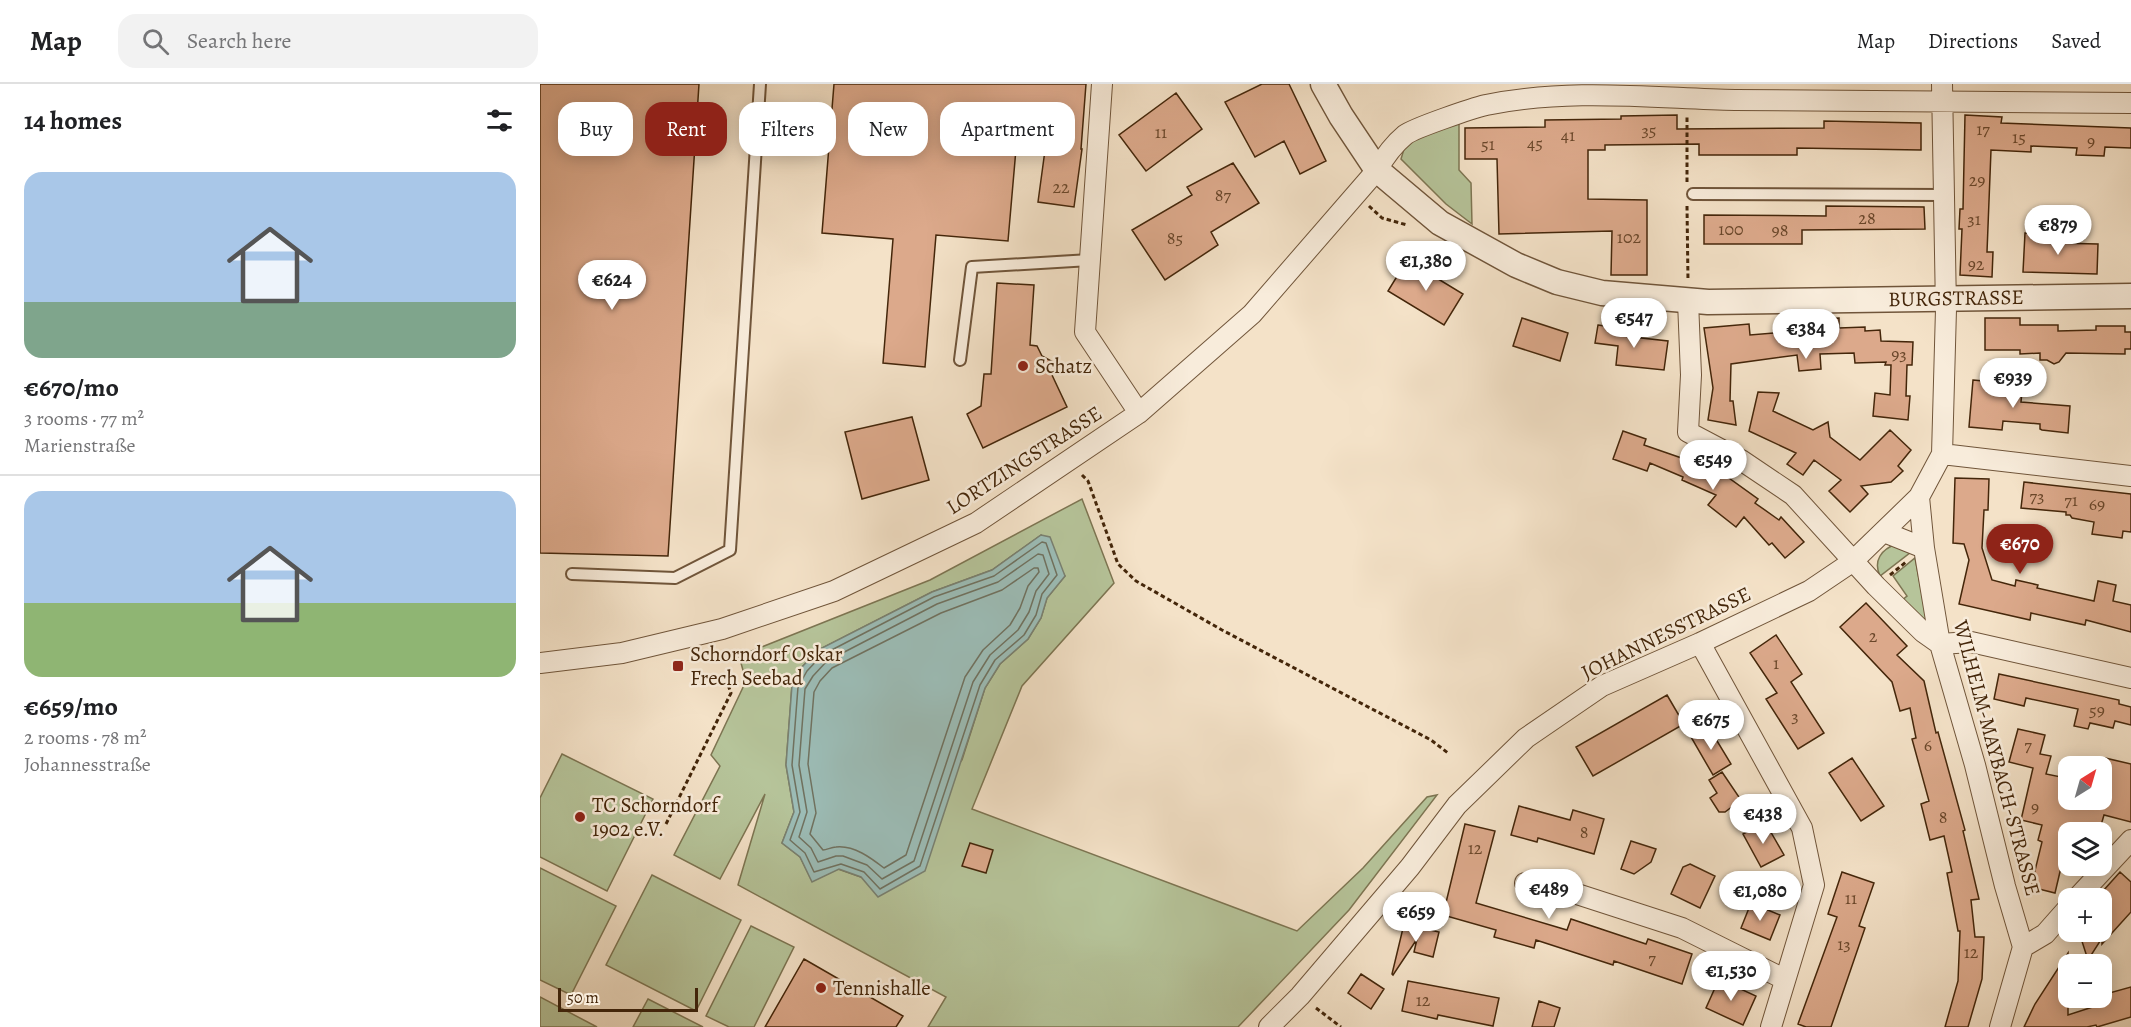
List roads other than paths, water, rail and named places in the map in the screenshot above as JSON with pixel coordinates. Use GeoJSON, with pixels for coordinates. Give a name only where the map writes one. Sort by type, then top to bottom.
{"type":"FeatureCollection","features":[{"type":"Feature","properties":{"kind":"street"},"geometry":{"type":"LineString","coordinates":[[1102,84],[1085,332],[1139,413]]}},
{"type":"Feature","properties":{"kind":"street","name":"BURGSTRASSE"},"geometry":{"type":"LineString","coordinates":[[1323,84],[1377,170],[1440,223],[1516,266],[1557,282],[1602,293],[1708,302],[2131,296]]}},
{"type":"Feature","properties":{"kind":"street","name":"LORTZINGSTRASSE"},"geometry":{"type":"LineString","coordinates":[[540,663],[622,653],[722,629],[834,591],[976,523],[1139,413],[1252,314],[1377,170],[1389,149],[1408,133],[1484,106],[1526,98],[1630,95],[1688,99],[1942,94],[2131,103]]}},
{"type":"Feature","properties":{"kind":"street","name":"JOHANNESSTRASSE"},"geometry":{"type":"LineString","coordinates":[[1269,1027],[1300,996],[1410,867],[1457,805],[1526,738],[1602,686],[1809,591],[1852,562],[1919,497],[1942,454],[1946,298],[1942,94]]}},
{"type":"Feature","properties":{"kind":"street"},"geometry":{"type":"LineString","coordinates":[[1688,301],[1692,375],[1688,432],[1742,460],[1793,495],[1852,562],[1923,632],[1940,644],[1971,642],[2131,678]]}},
{"type":"Feature","properties":{"kind":"street"},"geometry":{"type":"LineString","coordinates":[[1942,454],[2131,476]]}},
{"type":"Feature","properties":{"kind":"street","name":"WILHELM-MAYBACH-STRASSE"},"geometry":{"type":"LineString","coordinates":[[1919,497],[1924,548],[1940,644],[2023,946]]}},
{"type":"Feature","properties":{"kind":"street"},"geometry":{"type":"LineString","coordinates":[[1884,532],[1924,548]]}},
{"type":"Feature","properties":{"kind":"street"},"geometry":{"type":"LineString","coordinates":[[1700,643],[1802,828],[1814,885],[1771,1027]]}},
{"type":"Feature","properties":{"kind":"street"},"geometry":{"type":"LineString","coordinates":[[2087,888],[2131,840]]}},
{"type":"Feature","properties":{"kind":"street"},"geometry":{"type":"LineString","coordinates":[[1525,883],[1577,894],[1683,928],[1784,979]]}},
{"type":"Feature","properties":{"kind":"street"},"geometry":{"type":"LineString","coordinates":[[2000,1027],[2023,946],[2045,934],[2058,919]]}},
{"type":"Feature","properties":{"kind":"lane"},"geometry":{"type":"LineString","coordinates":[[572,574],[675,578],[730,550],[760,84]]}},
{"type":"Feature","properties":{"kind":"lane"},"geometry":{"type":"LineString","coordinates":[[1693,194],[1943,195]]}},
{"type":"Feature","properties":{"kind":"lane"},"geometry":{"type":"LineString","coordinates":[[960,360],[972,267],[1090,260]]}},
{"type":"Feature","properties":{"kind":"water"},"geometry":{"type":"Polygon","coordinates":[[[1041,535],[1050,537],[1065,576],[1047,598],[1041,618],[1028,639],[1000,664],[985,688],[925,871],[878,897],[861,877],[839,869],[812,882],[800,857],[782,843],[794,812],[786,765],[792,685],[802,667],[818,650],[932,592],[992,570],[1041,535]]]}},
{"type":"Feature","properties":{"kind":"place","name":"Schatz"},"geometry":{"type":"Point","coordinates":[1023,366]}},
{"type":"Feature","properties":{"kind":"place","name":"Schorndorf Oskar Frech Seebad"},"geometry":{"type":"Point","coordinates":[678,666]}},
{"type":"Feature","properties":{"kind":"place","name":"TC Schorndorf 1902 e.V."},"geometry":{"type":"Point","coordinates":[580,817]}},
{"type":"Feature","properties":{"kind":"place","name":"Tennishalle"},"geometry":{"type":"Point","coordinates":[821,988]}}]}
